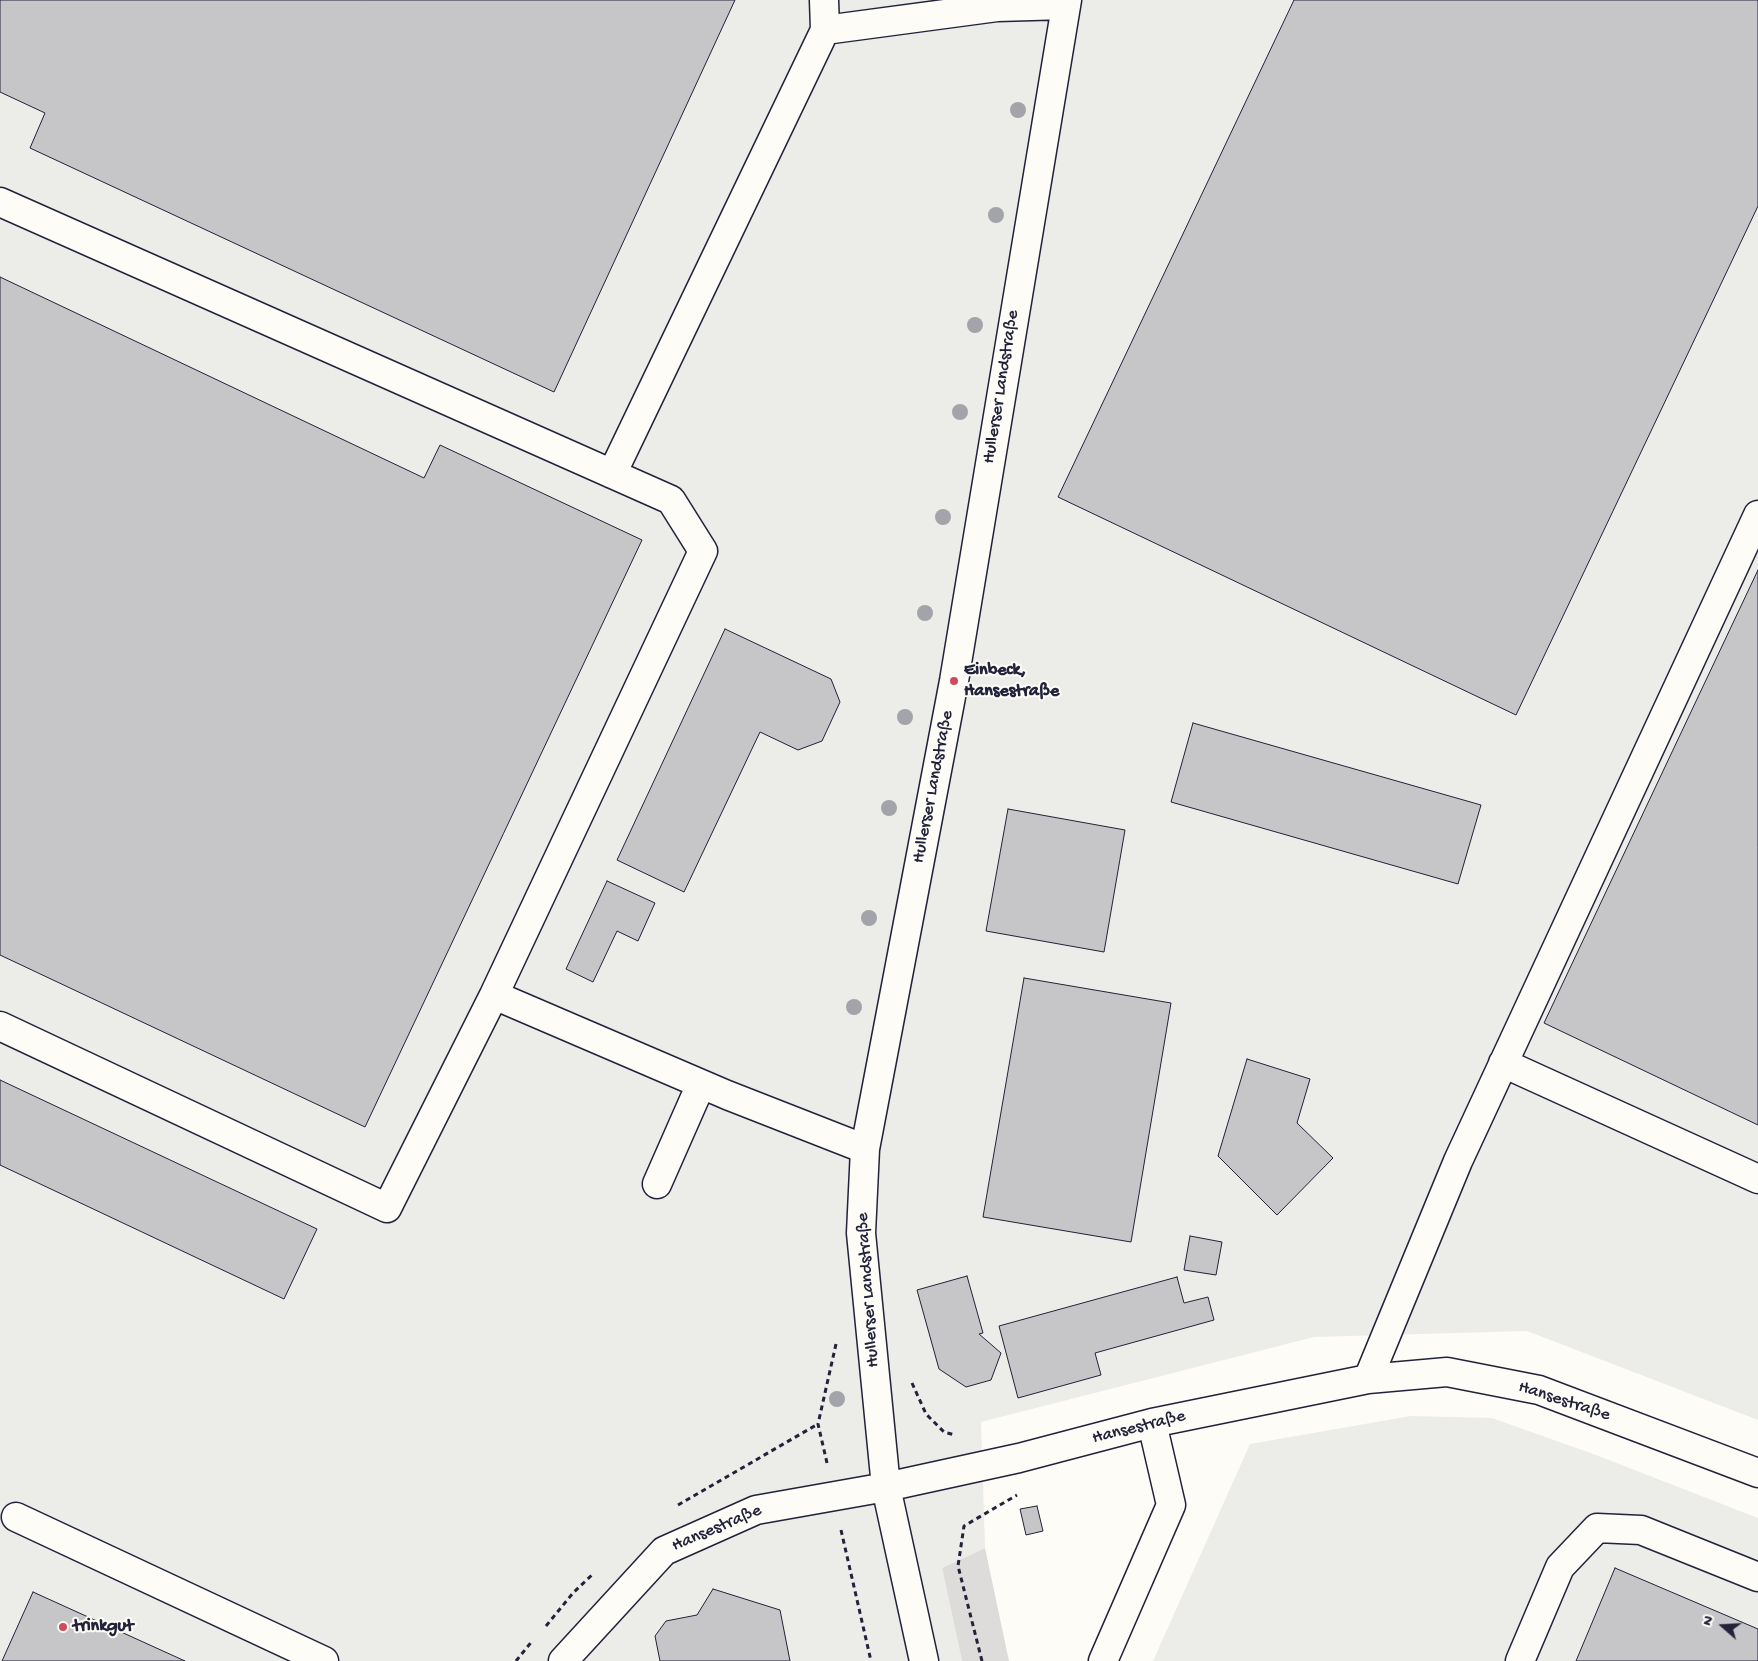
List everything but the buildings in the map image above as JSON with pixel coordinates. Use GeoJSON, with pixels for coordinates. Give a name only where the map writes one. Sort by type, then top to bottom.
{"type":"FeatureCollection","features":[{"type":"Feature","properties":{"kind":"street"},"geometry":{"type":"LineString","coordinates":[[612,474],[825,30],[824,0]]}},
{"type":"Feature","properties":{"kind":"street"},"geometry":{"type":"LineString","coordinates":[[825,30],[997,7],[1067,2]]}},
{"type":"Feature","properties":{"kind":"street","name":"Hullerser Landstraße"},"geometry":{"type":"LineString","coordinates":[[924,1661],[886,1487],[861,1233],[865,1149],[954,681],[1067,2]]}},
{"type":"Feature","properties":{"kind":"street"},"geometry":{"type":"LineString","coordinates":[[0,202],[671,500],[703,551],[494,995],[387,1208],[0,1026]]}},
{"type":"Feature","properties":{"kind":"street"},"geometry":{"type":"LineString","coordinates":[[1368,1379],[1458,1161],[1758,515]]}},
{"type":"Feature","properties":{"kind":"street"},"geometry":{"type":"LineString","coordinates":[[494,995],[807,1128],[865,1149]]}},
{"type":"Feature","properties":{"kind":"street"},"geometry":{"type":"LineString","coordinates":[[1503,1063],[1758,1179]]}},
{"type":"Feature","properties":{"kind":"street"},"geometry":{"type":"LineString","coordinates":[[657,1184],[701,1084]]}},
{"type":"Feature","properties":{"kind":"street","name":"Hansestraße"},"geometry":{"type":"LineString","coordinates":[[562,1661],[664,1551],[756,1510],[886,1487],[1019,1458],[1152,1423],[1368,1379],[1447,1372],[1538,1390],[1758,1473]]}},
{"type":"Feature","properties":{"kind":"street"},"geometry":{"type":"LineString","coordinates":[[1103,1661],[1171,1505],[1152,1423]]}},
{"type":"Feature","properties":{"kind":"street"},"geometry":{"type":"LineString","coordinates":[[16,1517],[324,1661]]}},
{"type":"Feature","properties":{"kind":"street"},"geometry":{"type":"LineString","coordinates":[[1520,1661],[1560,1567],[1597,1528],[1642,1530],[1758,1577]]}},
{"type":"Feature","properties":{"kind":"path"},"geometry":{"type":"LineString","coordinates":[[982,1661],[958,1566],[964,1526],[1022,1492],[1019,1458]]}},
{"type":"Feature","properties":{"kind":"shaded area"},"geometry":{"type":"Polygon","coordinates":[[[0,0],[1758,0],[1758,1420],[1527,1331],[1314,1337],[981,1422],[985,1548],[942,1568],[962,1661],[0,1661],[0,0]]]}},
{"type":"Feature","properties":{"kind":"shaded area"},"geometry":{"type":"Polygon","coordinates":[[[1411,1416],[1492,1418],[1596,1455],[1758,1518],[1758,1661],[1153,1661],[1250,1444],[1411,1416]]]}},
{"type":"Feature","properties":{"kind":"shaded area"},"geometry":{"type":"Polygon","coordinates":[[[985,1548],[1009,1661],[962,1661],[942,1568],[985,1548]]]}},
{"type":"Feature","properties":{"kind":"place","name":"Einbeck, Hansestraße"},"geometry":{"type":"Point","coordinates":[954,681]}},
{"type":"Feature","properties":{"kind":"place","name":"trinkgut"},"geometry":{"type":"Point","coordinates":[63,1627]}}]}
